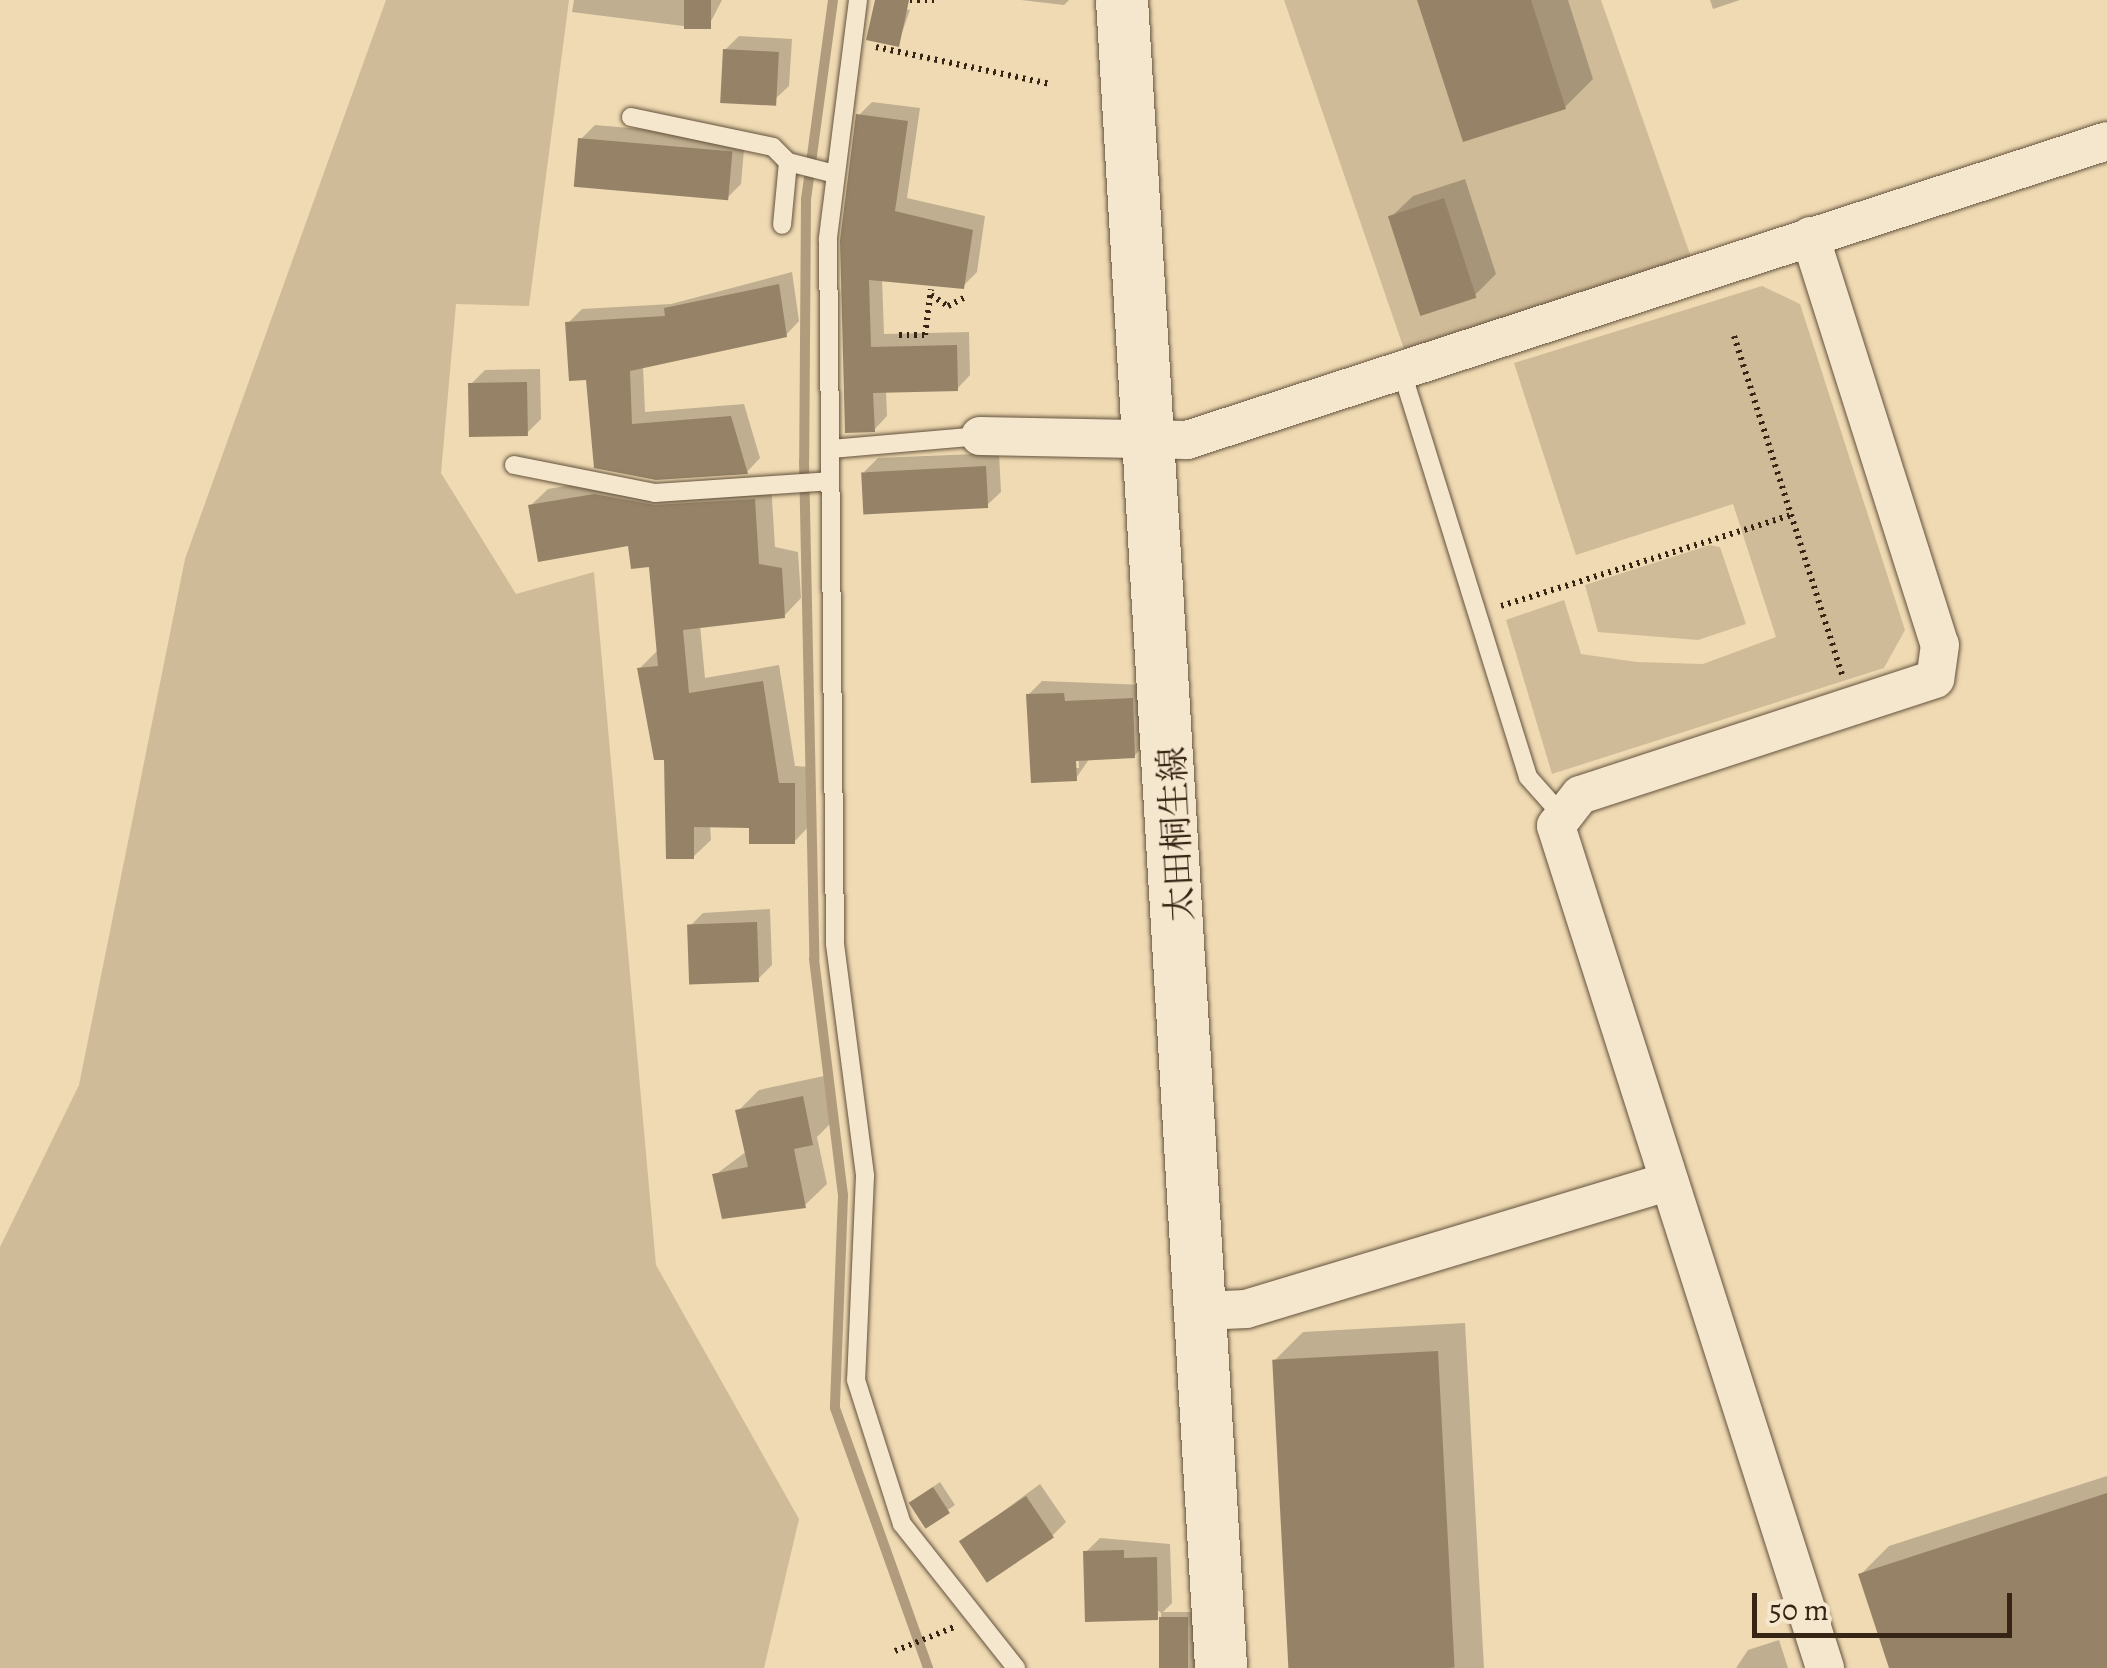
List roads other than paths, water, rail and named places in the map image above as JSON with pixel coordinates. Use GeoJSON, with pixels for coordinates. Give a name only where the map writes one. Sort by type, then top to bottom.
{"type":"FeatureCollection","features":[{"type":"Feature","properties":{"kind":"main road","name":"太田桐生線"},"geometry":{"type":"LineString","coordinates":[[1122,0],[1154,441],[1221,1668]]}},
{"type":"Feature","properties":{"kind":"street"},"geometry":{"type":"LineString","coordinates":[[980,436],[1188,440],[2107,142]]}},
{"type":"Feature","properties":{"kind":"street"},"geometry":{"type":"LineString","coordinates":[[1810,236],[1940,645],[1927,685],[1580,795],[1560,814],[1559,839],[1825,1668]]}},
{"type":"Feature","properties":{"kind":"street"},"geometry":{"type":"LineString","coordinates":[[1202,1311],[1246,1309],[1669,1181]]}},
{"type":"Feature","properties":{"kind":"lane"},"geometry":{"type":"LineString","coordinates":[[858,0],[831,174],[831,450],[827,482],[835,944],[865,1176],[856,1380],[902,1524],[1016,1668]]}},
{"type":"Feature","properties":{"kind":"lane"},"geometry":{"type":"LineString","coordinates":[[631,117],[773,147],[788,162],[831,174]]}},
{"type":"Feature","properties":{"kind":"lane"},"geometry":{"type":"LineString","coordinates":[[782,225],[788,162]]}},
{"type":"Feature","properties":{"kind":"lane"},"geometry":{"type":"LineString","coordinates":[[1402,369],[1528,777],[1560,814]]}},
{"type":"Feature","properties":{"kind":"lane"},"geometry":{"type":"LineString","coordinates":[[831,450],[980,436]]}},
{"type":"Feature","properties":{"kind":"lane"},"geometry":{"type":"LineString","coordinates":[[514,464],[655,493],[827,482]]}},
{"type":"Feature","properties":{"kind":"waterway"},"geometry":{"type":"LineString","coordinates":[[833,0],[806,199],[804,461],[814,959],[843,1196],[835,1408],[928,1668]]}}]}
